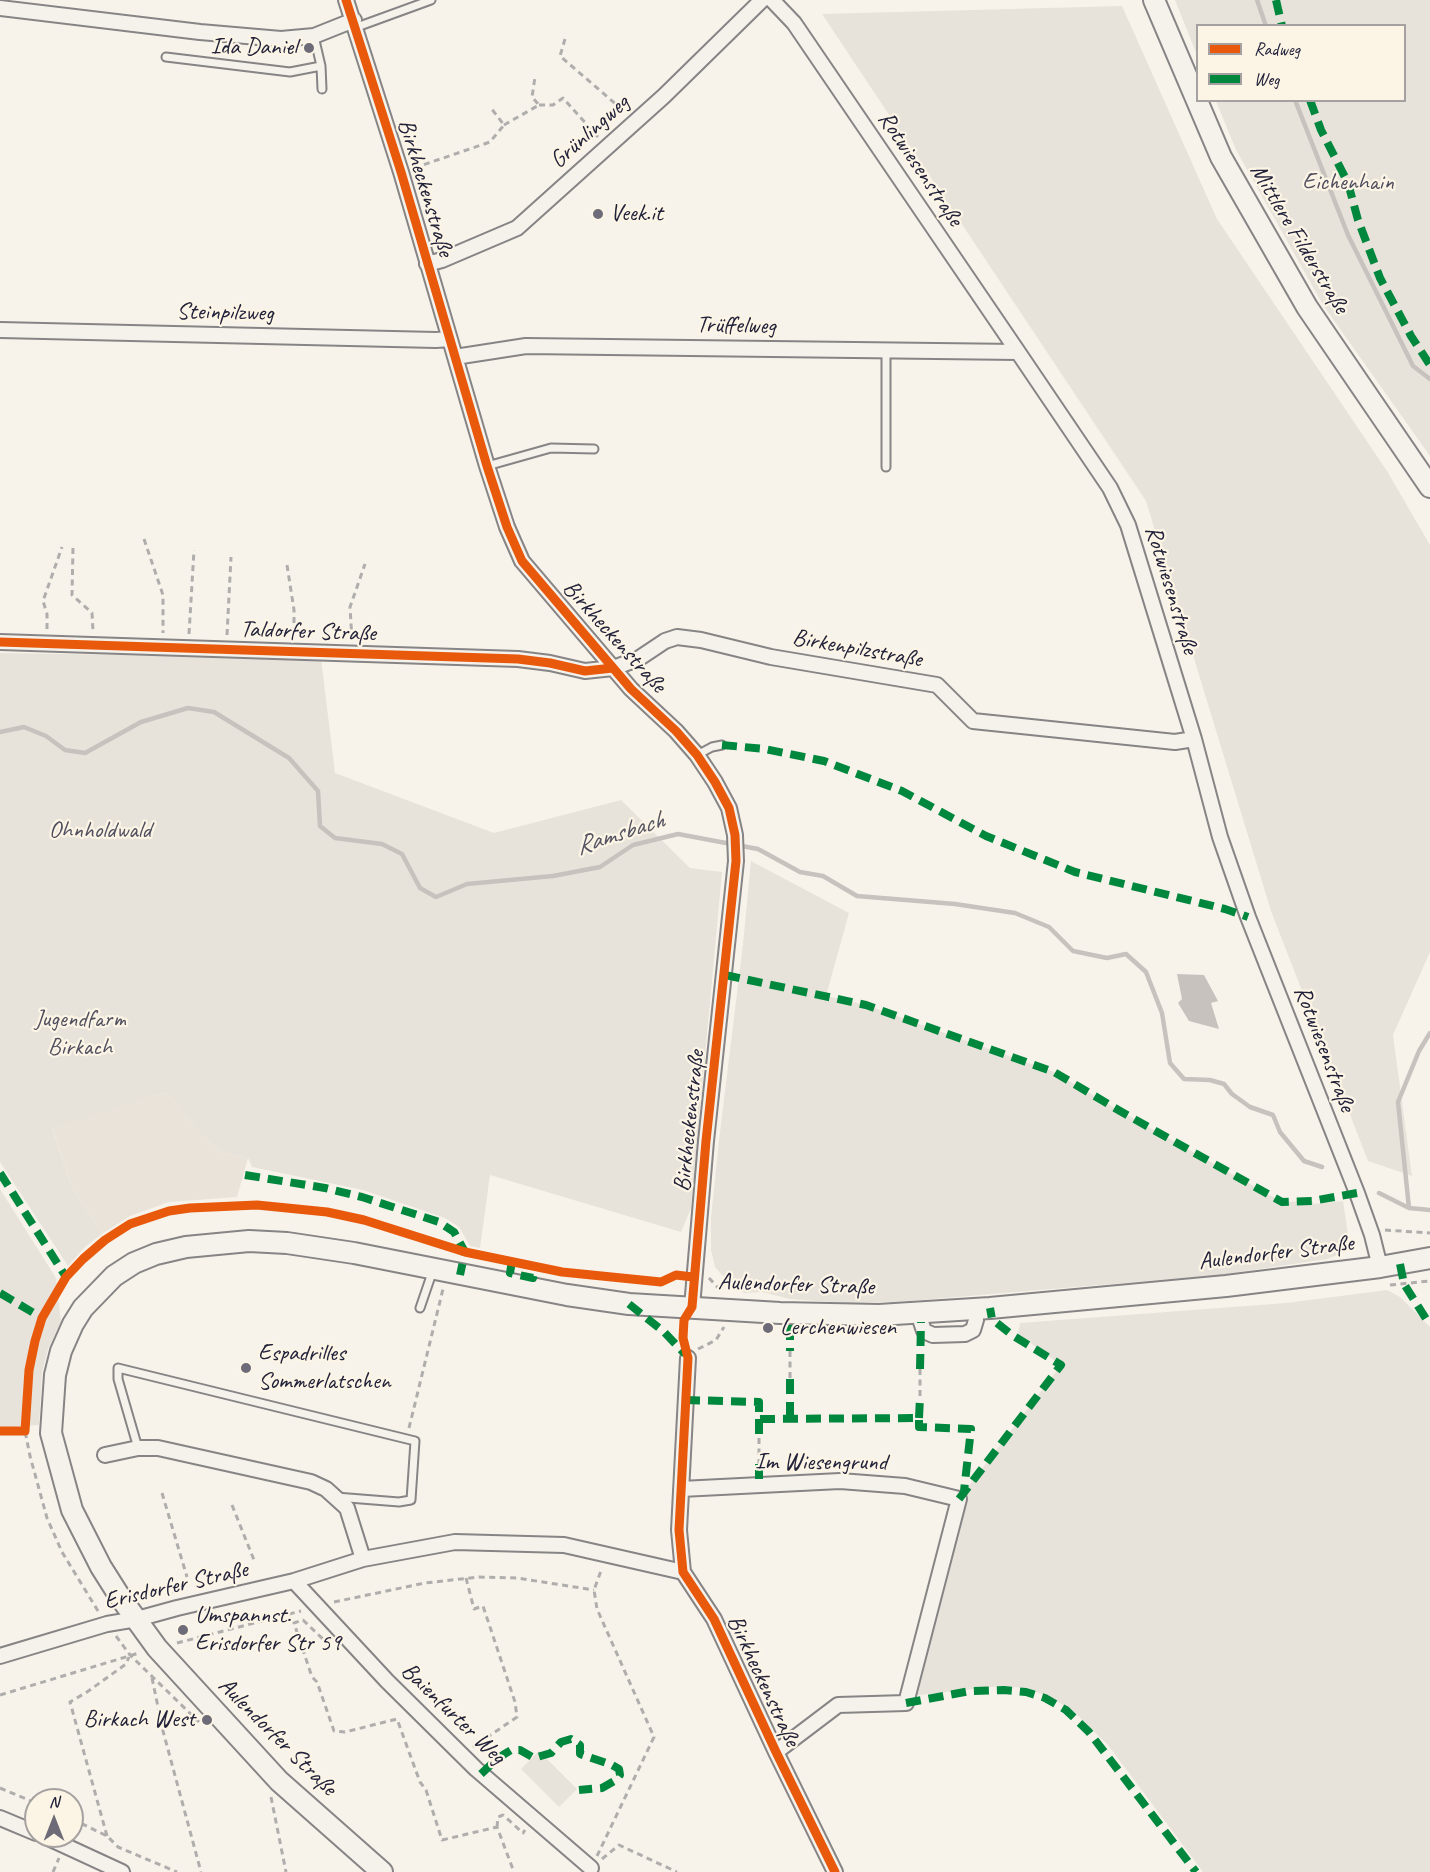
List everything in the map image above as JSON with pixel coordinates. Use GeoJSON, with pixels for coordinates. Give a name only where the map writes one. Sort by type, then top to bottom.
{"type":"FeatureCollection","features":[{"type":"Feature","properties":{"kind":"main road","name":"Mittlere Filderstraße"},"geometry":{"type":"LineString","coordinates":[[1154,0],[1196,98]]}},
{"type":"Feature","properties":{"kind":"main road","name":"Mittlere Filderstraße"},"geometry":{"type":"LineString","coordinates":[[1198,102],[1221,157],[1306,307],[1430,488]]}},
{"type":"Feature","properties":{"kind":"main road","name":"Aulendorfer Straße"},"geometry":{"type":"LineString","coordinates":[[382,1872],[279,1781],[157,1648],[120,1597],[86,1541],[66,1491],[51,1432],[55,1376],[61,1351],[83,1308],[114,1276],[134,1263],[156,1254],[186,1247],[249,1241],[288,1243],[332,1249],[567,1295],[629,1304],[780,1313],[910,1313],[990,1308],[1227,1286],[1380,1267],[1430,1258]]}},
{"type":"Feature","properties":{"kind":"street","name":"Birkheckenstraße"},"geometry":{"type":"LineString","coordinates":[[346,0],[400,172],[487,466],[507,527],[522,561],[613,668],[697,755],[729,808],[735,835],[736,861],[693,1277],[692,1307]]}},
{"type":"Feature","properties":{"kind":"street","name":"Grünlingweg"},"geometry":{"type":"LineString","coordinates":[[427,264],[442,260],[517,228],[636,121],[762,0]]}},
{"type":"Feature","properties":{"kind":"street","name":"Rotwiesenstraße"},"geometry":{"type":"LineString","coordinates":[[772,0],[794,23],[1110,488],[1128,525],[1194,739],[1220,837],[1372,1235],[1380,1267]]}},
{"type":"Feature","properties":{"kind":"street"},"geometry":{"type":"LineString","coordinates":[[0,8],[200,32],[281,39],[314,36],[355,24]]}},
{"type":"Feature","properties":{"kind":"street","name":"Steinpilzweg"},"geometry":{"type":"LineString","coordinates":[[0,330],[450,339]]}},
{"type":"Feature","properties":{"kind":"street","name":"Trüffelweg"},"geometry":{"type":"LineString","coordinates":[[454,357],[526,346],[1017,352]]}},
{"type":"Feature","properties":{"kind":"street","name":"Birkenpilzstraße"},"geometry":{"type":"LineString","coordinates":[[613,668],[638,659],[665,641],[677,638],[701,640],[771,657],[937,685],[973,721],[1176,742],[1194,739]]}},
{"type":"Feature","properties":{"kind":"street","name":"Taldorfer Straße"},"geometry":{"type":"LineString","coordinates":[[0,642],[518,659],[585,671],[613,668]]}},
{"type":"Feature","properties":{"kind":"street"},"geometry":{"type":"LineString","coordinates":[[921,1322],[924,1331],[933,1335],[965,1334],[973,1330],[976,1320]]}},
{"type":"Feature","properties":{"kind":"street","name":"Birkheckenstraße"},"geometry":{"type":"LineString","coordinates":[[688,1358],[679,1530],[683,1572],[714,1619],[835,1872]]}},
{"type":"Feature","properties":{"kind":"street"},"geometry":{"type":"LineString","coordinates":[[105,1455],[138,1448],[158,1449],[311,1482],[336,1497],[347,1508],[363,1559]]}},
{"type":"Feature","properties":{"kind":"street","name":"Im Wiesengrund"},"geometry":{"type":"LineString","coordinates":[[681,1489],[840,1481],[905,1486],[959,1499],[906,1703],[838,1705],[776,1752]]}},
{"type":"Feature","properties":{"kind":"street","name":"Erisdorfer Straße"},"geometry":{"type":"LineString","coordinates":[[0,1656],[107,1624],[137,1619],[294,1581],[363,1559],[455,1542],[564,1545],[683,1572]]}},
{"type":"Feature","properties":{"kind":"street","name":"Baienfurter Weg"},"geometry":{"type":"LineString","coordinates":[[294,1581],[387,1681],[462,1755],[591,1868]]}},
{"type":"Feature","properties":{"kind":"street"},"geometry":{"type":"LineString","coordinates":[[0,1818],[24,1828]]}},
{"type":"Feature","properties":{"kind":"street"},"geometry":{"type":"LineString","coordinates":[[70,1848],[122,1872]]}},
{"type":"Feature","properties":{"kind":"lane"},"geometry":{"type":"LineString","coordinates":[[355,24],[431,0]]}},
{"type":"Feature","properties":{"kind":"lane"},"geometry":{"type":"LineString","coordinates":[[314,36],[321,66],[322,89]]}},
{"type":"Feature","properties":{"kind":"lane"},"geometry":{"type":"LineString","coordinates":[[166,57],[290,72],[321,66]]}},
{"type":"Feature","properties":{"kind":"lane"},"geometry":{"type":"LineString","coordinates":[[886,350],[886,467]]}},
{"type":"Feature","properties":{"kind":"lane"},"geometry":{"type":"LineString","coordinates":[[487,466],[551,448],[594,449]]}},
{"type":"Feature","properties":{"kind":"lane"},"geometry":{"type":"LineString","coordinates":[[697,755],[712,747],[722,745]]}},
{"type":"Feature","properties":{"kind":"lane"},"geometry":{"type":"LineString","coordinates":[[420,1308],[433,1269]]}},
{"type":"Feature","properties":{"kind":"lane"},"geometry":{"type":"LineString","coordinates":[[138,1448],[118,1379],[118,1368],[415,1441],[411,1500],[399,1502],[336,1497]]}},
{"type":"Feature","properties":{"kind":"path"},"geometry":{"type":"LineString","coordinates":[[565,39],[560,56],[636,121]]}},
{"type":"Feature","properties":{"kind":"path"},"geometry":{"type":"LineString","coordinates":[[535,77],[532,97],[539,105]]}},
{"type":"Feature","properties":{"kind":"path"},"geometry":{"type":"LineString","coordinates":[[400,172],[489,142],[504,125],[539,105],[553,105],[563,98],[607,147]]}},
{"type":"Feature","properties":{"kind":"path"},"geometry":{"type":"LineString","coordinates":[[491,108],[504,125]]}},
{"type":"Feature","properties":{"kind":"path"},"geometry":{"type":"LineString","coordinates":[[144,539],[163,595],[163,647]]}},
{"type":"Feature","properties":{"kind":"path"},"geometry":{"type":"LineString","coordinates":[[46,643],[48,614],[43,601],[62,547]]}},
{"type":"Feature","properties":{"kind":"path"},"geometry":{"type":"LineString","coordinates":[[73,548],[72,595],[92,613],[94,644]]}},
{"type":"Feature","properties":{"kind":"path"},"geometry":{"type":"LineString","coordinates":[[188,648],[194,550]]}},
{"type":"Feature","properties":{"kind":"path"},"geometry":{"type":"LineString","coordinates":[[226,649],[231,557]]}},
{"type":"Feature","properties":{"kind":"path"},"geometry":{"type":"LineString","coordinates":[[352,653],[350,607],[365,564]]}},
{"type":"Feature","properties":{"kind":"path"},"geometry":{"type":"LineString","coordinates":[[287,565],[294,610],[294,651]]}},
{"type":"Feature","properties":{"kind":"path"},"geometry":{"type":"LineString","coordinates":[[1372,1235],[1389,1229],[1430,1233]]}},
{"type":"Feature","properties":{"kind":"path"},"geometry":{"type":"LineString","coordinates":[[465,1252],[562,1272],[624,1279],[661,1282],[676,1275],[711,1278],[726,1295],[723,1330],[716,1340],[701,1343]]}},
{"type":"Feature","properties":{"kind":"path"},"geometry":{"type":"LineString","coordinates":[[66,1277],[42,1318],[35,1341],[27,1388],[25,1431],[37,1488],[47,1518],[62,1552],[107,1624]]}},
{"type":"Feature","properties":{"kind":"path"},"geometry":{"type":"LineString","coordinates":[[1404,1284],[1430,1281]]}},
{"type":"Feature","properties":{"kind":"path"},"geometry":{"type":"LineString","coordinates":[[406,1438],[441,1296]]}},
{"type":"Feature","properties":{"kind":"path"},"geometry":{"type":"LineString","coordinates":[[790,1352],[790,1379]]}},
{"type":"Feature","properties":{"kind":"path"},"geometry":{"type":"LineString","coordinates":[[920,1369],[920,1397]]}},
{"type":"Feature","properties":{"kind":"path"},"geometry":{"type":"LineString","coordinates":[[0,1431],[25,1431]]}},
{"type":"Feature","properties":{"kind":"path"},"geometry":{"type":"LineString","coordinates":[[759,1438],[759,1464]]}},
{"type":"Feature","properties":{"kind":"path"},"geometry":{"type":"LineString","coordinates":[[162,1493],[187,1576]]}},
{"type":"Feature","properties":{"kind":"path"},"geometry":{"type":"LineString","coordinates":[[231,1505],[254,1560]]}},
{"type":"Feature","properties":{"kind":"path"},"geometry":{"type":"LineString","coordinates":[[591,1868],[654,1737],[597,1609],[594,1590],[604,1554]]}},
{"type":"Feature","properties":{"kind":"path"},"geometry":{"type":"LineString","coordinates":[[318,1607],[425,1583],[466,1578],[517,1578],[594,1590]]}},
{"type":"Feature","properties":{"kind":"path"},"geometry":{"type":"LineString","coordinates":[[462,1755],[517,1717],[515,1702],[483,1606],[474,1609],[466,1578]]}},
{"type":"Feature","properties":{"kind":"path"},"geometry":{"type":"LineString","coordinates":[[338,1629],[327,1642],[303,1620],[294,1623],[312,1677],[317,1682],[334,1731],[345,1732],[397,1719],[420,1782],[426,1790],[442,1840],[497,1827]]}},
{"type":"Feature","properties":{"kind":"path"},"geometry":{"type":"LineString","coordinates":[[107,1836],[70,1702],[126,1664],[130,1656]]}},
{"type":"Feature","properties":{"kind":"path"},"geometry":{"type":"LineString","coordinates":[[152,1676],[163,1731],[201,1872]]}},
{"type":"Feature","properties":{"kind":"path"},"geometry":{"type":"LineString","coordinates":[[0,1788],[24,1798]]}},
{"type":"Feature","properties":{"kind":"path"},"geometry":{"type":"LineString","coordinates":[[270,1791],[286,1872]]}},
{"type":"Feature","properties":{"kind":"path"},"geometry":{"type":"LineString","coordinates":[[514,1872],[497,1827],[498,1817],[503,1815],[523,1833],[533,1819]]}},
{"type":"Feature","properties":{"kind":"path"},"geometry":{"type":"LineString","coordinates":[[84,1825],[107,1836],[118,1847],[177,1872]]}},
{"type":"Feature","properties":{"kind":"path"},"geometry":{"type":"LineString","coordinates":[[591,1868],[619,1845],[677,1872]]}},
{"type":"Feature","properties":{"kind":"path"},"geometry":{"type":"LineString","coordinates":[[53,1872],[58,1859]]}},
{"type":"Feature","properties":{"kind":"shaded area"},"geometry":{"type":"Polygon","coordinates":[[[1177,974],[1204,975],[1218,1001],[1211,1003],[1219,1029],[1189,1021],[1178,1003],[1182,999],[1177,974]]]}},
{"type":"Feature","properties":{"kind":"shaded area"},"geometry":{"type":"Polygon","coordinates":[[[167,1092],[199,1133],[222,1153],[248,1158],[237,1197],[169,1202],[130,1216],[102,1234],[71,1185],[52,1127],[167,1092]]]}},
{"type":"Feature","properties":{"kind":"green space","name":"Eichenhain"},"geometry":{"type":"Polygon","coordinates":[[[1175,0],[1430,0],[1430,456],[1323,305],[1236,150],[1216,102],[1406,102],[1406,24],[1196,24],[1196,52],[1175,0]]]}},
{"type":"Feature","properties":{"kind":"green space"},"geometry":{"type":"Polygon","coordinates":[[[1122,6],[1217,219],[1387,471],[1430,545],[1430,952],[1393,1035],[1412,1176],[1368,1161],[1271,911],[1146,501],[822,14],[1122,6]]]}},
{"type":"Feature","properties":{"kind":"green space"},"geometry":{"type":"Polygon","coordinates":[[[0,653],[321,658],[335,773],[494,833],[621,800],[690,868],[722,872],[691,1208],[681,1232],[490,1175],[480,1248],[470,1246],[459,1227],[445,1218],[363,1190],[252,1167],[248,1158],[222,1153],[199,1133],[167,1092],[52,1128],[71,1185],[102,1234],[85,1247],[68,1266],[0,1162],[0,653]]]}},
{"type":"Feature","properties":{"kind":"green space"},"geometry":{"type":"Polygon","coordinates":[[[751,861],[849,913],[826,996],[866,1005],[1054,1072],[1282,1202],[1312,1201],[1314,1204],[1343,1201],[1349,1241],[1345,1252],[1327,1259],[1219,1275],[897,1302],[846,1303],[790,1299],[762,1292],[745,1293],[734,1289],[715,1267],[711,1250],[711,1218],[751,861]]]}},
{"type":"Feature","properties":{"kind":"green space"},"geometry":{"type":"Polygon","coordinates":[[[0,1189],[56,1278],[61,1321],[48,1349],[42,1373],[39,1425],[0,1428],[0,1189]]]}},
{"type":"Feature","properties":{"kind":"green space"},"geometry":{"type":"Polygon","coordinates":[[[1387,1290],[1400,1297],[1430,1327],[1430,1872],[1203,1872],[1108,1745],[1073,1711],[1051,1698],[1026,1688],[1000,1686],[912,1696],[959,1499],[1061,1365],[1018,1334],[1020,1323],[1286,1303],[1387,1290]]]}},
{"type":"Feature","properties":{"kind":"green space"},"geometry":{"type":"Polygon","coordinates":[[[539,1751],[577,1789],[559,1807],[521,1769],[539,1751]]]}},
{"type":"Feature","properties":{"kind":"waterway"},"geometry":{"type":"LineString","coordinates":[[1257,0],[1265,24]]}},
{"type":"Feature","properties":{"kind":"waterway"},"geometry":{"type":"LineString","coordinates":[[1296,102],[1348,235],[1413,366],[1430,379]]}},
{"type":"Feature","properties":{"kind":"waterway","name":"Ramsbach"},"geometry":{"type":"LineString","coordinates":[[0,732],[24,727],[46,736],[65,750],[85,753],[141,722],[188,708],[214,712],[289,758],[318,791],[320,826],[335,838],[382,844],[402,854],[420,888],[436,897],[467,884],[553,876],[600,867],[633,845],[678,834],[758,849],[800,872],[823,876],[857,896],[955,904],[1015,913],[1049,927],[1073,951],[1107,958],[1126,954],[1146,972],[1162,1013],[1170,1063],[1184,1079],[1210,1080],[1224,1084],[1232,1094],[1250,1107],[1273,1115],[1280,1132],[1304,1161],[1322,1167]]}},
{"type":"Feature","properties":{"kind":"waterway"},"geometry":{"type":"LineString","coordinates":[[1409,1208],[1398,1102],[1419,1051],[1430,1033]]}},
{"type":"Feature","properties":{"kind":"waterway","name":"Ramsbach"},"geometry":{"type":"LineString","coordinates":[[1379,1193],[1409,1208],[1430,1210]]}},
{"type":"Feature","properties":{"kind":"marked path"},"geometry":{"type":"LineString","coordinates":[[1276,0],[1282,24]]}},
{"type":"Feature","properties":{"kind":"marked path"},"geometry":{"type":"LineString","coordinates":[[1311,102],[1321,130],[1348,183],[1358,220],[1380,278],[1411,336],[1430,365]]}},
{"type":"Feature","properties":{"kind":"marked path"},"geometry":{"type":"LineString","coordinates":[[722,745],[765,749],[824,761],[902,791],[986,836],[1075,872],[1225,909],[1248,917]]}},
{"type":"Feature","properties":{"kind":"marked path"},"geometry":{"type":"LineString","coordinates":[[725,975],[866,1005],[1054,1072],[1282,1202],[1312,1201],[1357,1193]]}},
{"type":"Feature","properties":{"kind":"marked path"},"geometry":{"type":"LineString","coordinates":[[0,1173],[66,1277]]}},
{"type":"Feature","properties":{"kind":"marked path"},"geometry":{"type":"LineString","coordinates":[[245,1175],[325,1188],[362,1197],[439,1222],[454,1232],[465,1252],[460,1275]]}},
{"type":"Feature","properties":{"kind":"marked path"},"geometry":{"type":"LineString","coordinates":[[512,1261],[510,1273],[533,1278],[536,1266]]}},
{"type":"Feature","properties":{"kind":"marked path"},"geometry":{"type":"LineString","coordinates":[[1400,1264],[1404,1284],[1430,1325]]}},
{"type":"Feature","properties":{"kind":"marked path"},"geometry":{"type":"LineString","coordinates":[[0,1293],[42,1318]]}},
{"type":"Feature","properties":{"kind":"marked path"},"geometry":{"type":"LineString","coordinates":[[629,1304],[664,1332],[685,1354]]}},
{"type":"Feature","properties":{"kind":"marked path"},"geometry":{"type":"LineString","coordinates":[[959,1499],[1061,1365],[1012,1335],[992,1319],[990,1308]]}},
{"type":"Feature","properties":{"kind":"marked path"},"geometry":{"type":"LineString","coordinates":[[920,1369],[921,1322]]}},
{"type":"Feature","properties":{"kind":"marked path"},"geometry":{"type":"LineString","coordinates":[[790,1325],[790,1351]]}},
{"type":"Feature","properties":{"kind":"marked path"},"geometry":{"type":"LineString","coordinates":[[790,1379],[790,1419]]}},
{"type":"Feature","properties":{"kind":"marked path"},"geometry":{"type":"LineString","coordinates":[[919,1418],[920,1397]]}},
{"type":"Feature","properties":{"kind":"marked path"},"geometry":{"type":"LineString","coordinates":[[685,1400],[759,1402],[759,1419],[919,1418],[919,1427],[971,1429],[964,1491]]}},
{"type":"Feature","properties":{"kind":"marked path"},"geometry":{"type":"LineString","coordinates":[[759,1419],[759,1438]]}},
{"type":"Feature","properties":{"kind":"marked path"},"geometry":{"type":"LineString","coordinates":[[759,1464],[759,1485]]}},
{"type":"Feature","properties":{"kind":"marked path"},"geometry":{"type":"LineString","coordinates":[[906,1703],[970,1691],[1004,1690],[1026,1692],[1045,1698],[1066,1710],[1089,1732],[1196,1872]]}},
{"type":"Feature","properties":{"kind":"marked path"},"geometry":{"type":"LineString","coordinates":[[481,1774],[498,1758],[511,1750],[520,1750],[534,1758],[551,1753],[561,1742],[571,1739],[580,1745],[580,1754],[612,1765],[619,1769],[620,1775],[602,1788],[579,1790]]}},
{"type":"Feature","properties":{"kind":"cycle path"},"geometry":{"type":"LineString","coordinates":[[346,0],[401,172],[487,466],[507,527],[522,561],[631,689],[676,731],[697,755],[729,808],[735,835],[736,861],[706,1141],[692,1307],[684,1320],[683,1338],[688,1358],[679,1530],[683,1572],[714,1619],[835,1872]]}},
{"type":"Feature","properties":{"kind":"cycle path"},"geometry":{"type":"LineString","coordinates":[[0,642],[518,659],[585,671],[613,668]]}},
{"type":"Feature","properties":{"kind":"cycle path"},"geometry":{"type":"LineString","coordinates":[[0,1431],[25,1431],[29,1370],[35,1341],[42,1318],[66,1277],[105,1240],[130,1224],[169,1211],[257,1205],[327,1212],[364,1220],[465,1252],[562,1272],[661,1282],[676,1275],[693,1277]]}},
{"type":"Feature","properties":{"kind":"place","name":"Ida Daniel"},"geometry":{"type":"Point","coordinates":[309,48]}},
{"type":"Feature","properties":{"kind":"place","name":"Veek.it"},"geometry":{"type":"Point","coordinates":[598,214]}},
{"type":"Feature","properties":{"kind":"place","name":"Lerchenwiesen"},"geometry":{"type":"Point","coordinates":[768,1328]}},
{"type":"Feature","properties":{"kind":"place","name":"Espadrilles Sommerlatschen"},"geometry":{"type":"Point","coordinates":[246,1368]}},
{"type":"Feature","properties":{"kind":"place","name":"Umspannst. Erisdorfer Str 59"},"geometry":{"type":"Point","coordinates":[183,1630]}},
{"type":"Feature","properties":{"kind":"place","name":"Birkach West"},"geometry":{"type":"Point","coordinates":[207,1720]}},
{"type":"Feature","properties":{"kind":"park label","name":"Ohnholdwald"},"geometry":{"type":"Point","coordinates":[100,831]}},
{"type":"Feature","properties":{"kind":"park label","name":"Jugendfarm Birkach"},"geometry":{"type":"Point","coordinates":[80,1034]}}]}
